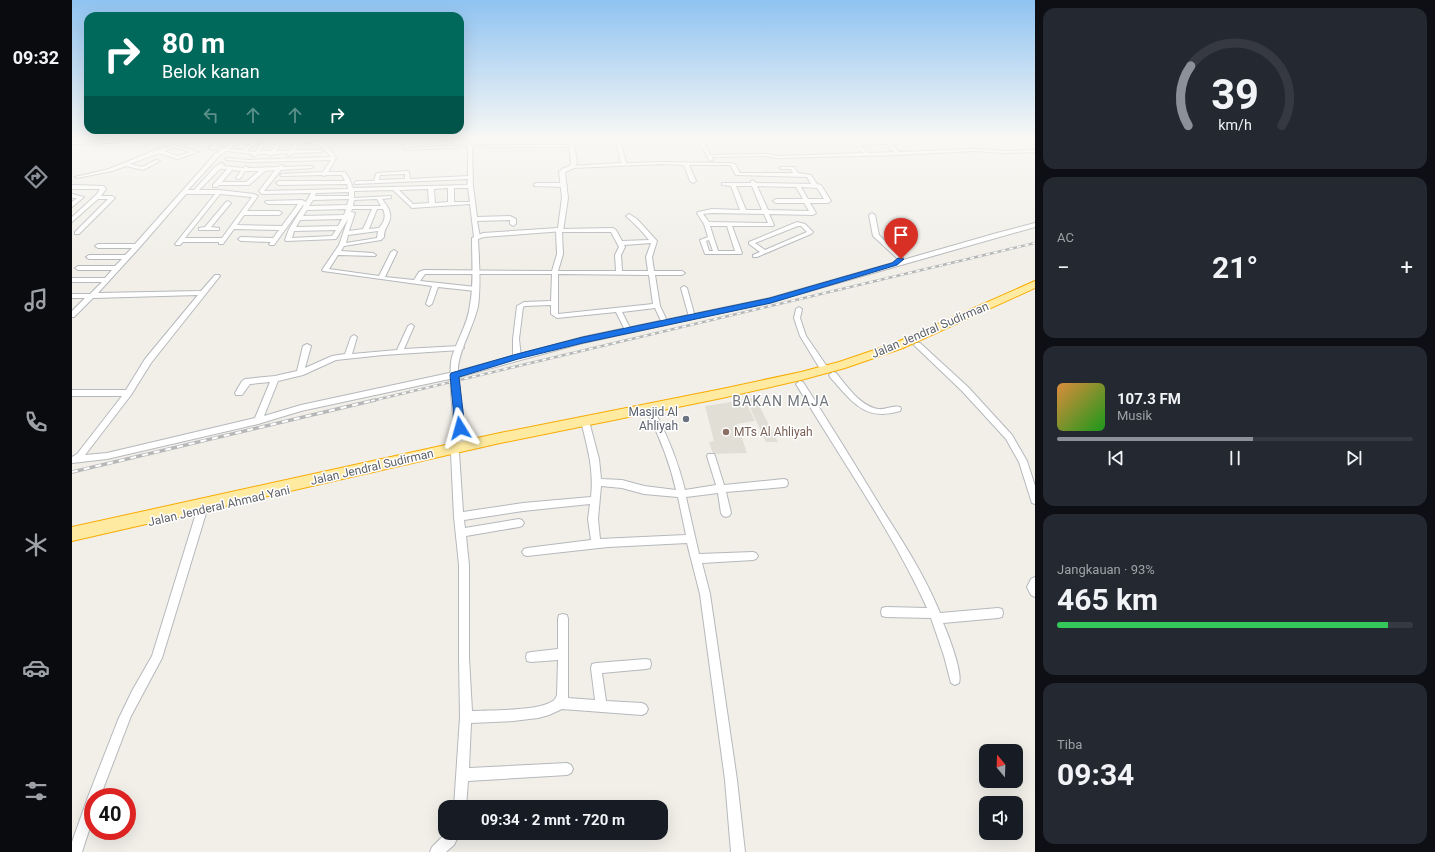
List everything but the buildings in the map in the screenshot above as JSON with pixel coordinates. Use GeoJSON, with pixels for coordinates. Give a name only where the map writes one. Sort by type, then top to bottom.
{"type":"FeatureCollection","features":[{"type":"Feature","properties":{"kind":"highway","name":"Jalan Jendral Sudirman"},"geometry":{"type":"LineString","coordinates":[[72,534],[620,412],[829,372],[910,341],[1035,284]]}},
{"type":"Feature","properties":{"kind":"highway","name":"Jalan Jenderal Ahmad Yani"},"geometry":{"type":"LineString","coordinates":[[72,540],[459,449],[652,414],[800,384],[829,372],[918,345],[1035,292]]}},
{"type":"Feature","properties":{"kind":"street"},"geometry":{"type":"LineString","coordinates":[[72,315],[94,294],[138,246],[198,177]]}},
{"type":"Feature","properties":{"kind":"street"},"geometry":{"type":"LineString","coordinates":[[195,192],[209,177]]}},
{"type":"Feature","properties":{"kind":"street"},"geometry":{"type":"LineString","coordinates":[[210,192],[223,177]]}},
{"type":"Feature","properties":{"kind":"street"},"geometry":{"type":"LineString","coordinates":[[218,183],[246,184],[256,177]]}},
{"type":"Feature","properties":{"kind":"street"},"geometry":{"type":"LineString","coordinates":[[263,192],[274,177]]}},
{"type":"Feature","properties":{"kind":"street"},"geometry":{"type":"LineString","coordinates":[[297,193],[304,177]]}},
{"type":"Feature","properties":{"kind":"street"},"geometry":{"type":"LineString","coordinates":[[345,177],[353,190],[352,208],[347,233],[342,245],[325,270],[476,289]]}},
{"type":"Feature","properties":{"kind":"street"},"geometry":{"type":"LineString","coordinates":[[563,177],[564,213],[560,230],[560,254],[555,272],[554,314],[557,316],[657,306]]}},
{"type":"Feature","properties":{"kind":"street"},"geometry":{"type":"LineString","coordinates":[[691,177],[693,181]]}},
{"type":"Feature","properties":{"kind":"street"},"geometry":{"type":"LineString","coordinates":[[750,177],[767,212],[771,225]]}},
{"type":"Feature","properties":{"kind":"street"},"geometry":{"type":"LineString","coordinates":[[809,177],[815,186]]}},
{"type":"Feature","properties":{"kind":"street"},"geometry":{"type":"LineString","coordinates":[[357,183],[470,178],[477,237],[475,238],[476,289],[471,317],[456,357],[454,375],[459,449],[459,517],[464,565],[464,658],[466,717],[460,800]]}},
{"type":"Feature","properties":{"kind":"street"},"geometry":{"type":"LineString","coordinates":[[279,183],[300,184],[348,182]]}},
{"type":"Feature","properties":{"kind":"street"},"geometry":{"type":"LineString","coordinates":[[724,184],[754,185],[782,193],[806,201],[828,201],[819,186],[798,185],[782,193],[776,201]]}},
{"type":"Feature","properties":{"kind":"street"},"geometry":{"type":"LineString","coordinates":[[536,186],[564,185]]}},
{"type":"Feature","properties":{"kind":"street"},"geometry":{"type":"LineString","coordinates":[[733,185],[744,212]]}},
{"type":"Feature","properties":{"kind":"street"},"geometry":{"type":"LineString","coordinates":[[716,253],[707,224],[701,212],[813,212],[798,185]]}},
{"type":"Feature","properties":{"kind":"street"},"geometry":{"type":"LineString","coordinates":[[222,203],[179,242],[222,242],[256,192],[314,193],[353,190],[470,186]]}},
{"type":"Feature","properties":{"kind":"street"},"geometry":{"type":"LineString","coordinates":[[72,187],[102,187],[103,189],[97,197],[73,218]]}},
{"type":"Feature","properties":{"kind":"street"},"geometry":{"type":"LineString","coordinates":[[451,187],[451,204]]}},
{"type":"Feature","properties":{"kind":"street"},"geometry":{"type":"LineString","coordinates":[[411,188],[412,206]]}},
{"type":"Feature","properties":{"kind":"street"},"geometry":{"type":"LineString","coordinates":[[431,188],[432,205]]}},
{"type":"Feature","properties":{"kind":"street"},"geometry":{"type":"LineString","coordinates":[[395,189],[412,206],[468,203]]}},
{"type":"Feature","properties":{"kind":"street"},"geometry":{"type":"LineString","coordinates":[[184,192],[219,192],[254,196]]}},
{"type":"Feature","properties":{"kind":"street"},"geometry":{"type":"LineString","coordinates":[[219,192],[222,203]]}},
{"type":"Feature","properties":{"kind":"street"},"geometry":{"type":"LineString","coordinates":[[237,245],[243,236],[274,242],[283,228],[314,193]]}},
{"type":"Feature","properties":{"kind":"street"},"geometry":{"type":"LineString","coordinates":[[72,196],[81,196],[72,205]]}},
{"type":"Feature","properties":{"kind":"street"},"geometry":{"type":"LineString","coordinates":[[77,233],[112,198],[97,197]]}},
{"type":"Feature","properties":{"kind":"street"},"geometry":{"type":"LineString","coordinates":[[311,198],[389,197]]}},
{"type":"Feature","properties":{"kind":"street"},"geometry":{"type":"LineString","coordinates":[[342,245],[371,241],[380,238],[381,228],[388,219],[388,213],[379,198]]}},
{"type":"Feature","properties":{"kind":"street"},"geometry":{"type":"LineString","coordinates":[[267,202],[352,208],[385,207]]}},
{"type":"Feature","properties":{"kind":"street"},"geometry":{"type":"LineString","coordinates":[[217,229],[204,229],[213,210],[222,203]]}},
{"type":"Feature","properties":{"kind":"street"},"geometry":{"type":"LineString","coordinates":[[304,204],[288,240],[332,240],[336,237],[352,208]]}},
{"type":"Feature","properties":{"kind":"street"},"geometry":{"type":"LineString","coordinates":[[366,230],[375,208]]}},
{"type":"Feature","properties":{"kind":"street"},"geometry":{"type":"LineString","coordinates":[[242,213],[271,219],[283,228]]}},
{"type":"Feature","properties":{"kind":"street"},"geometry":{"type":"LineString","coordinates":[[872,215],[876,235],[885,244],[898,262]]}},
{"type":"Feature","properties":{"kind":"street"},"geometry":{"type":"LineString","coordinates":[[629,216],[635,220],[655,242],[649,257],[657,306],[664,323]]}},
{"type":"Feature","properties":{"kind":"street"},"geometry":{"type":"LineString","coordinates":[[298,218],[347,217]]}},
{"type":"Feature","properties":{"kind":"street"},"geometry":{"type":"LineString","coordinates":[[321,229],[327,218]]}},
{"type":"Feature","properties":{"kind":"street"},"geometry":{"type":"LineString","coordinates":[[475,219],[510,218],[512,219],[513,224]]}},
{"type":"Feature","properties":{"kind":"street"},"geometry":{"type":"LineString","coordinates":[[232,227],[271,219]]}},
{"type":"Feature","properties":{"kind":"street"},"geometry":{"type":"LineString","coordinates":[[707,224],[771,225],[782,231]]}},
{"type":"Feature","properties":{"kind":"street"},"geometry":{"type":"LineString","coordinates":[[756,256],[810,232],[803,225],[799,224],[751,243],[764,252]]}},
{"type":"Feature","properties":{"kind":"street"},"geometry":{"type":"LineString","coordinates":[[711,238],[704,239],[703,244],[707,253],[739,253],[729,225]]}},
{"type":"Feature","properties":{"kind":"street"},"geometry":{"type":"LineString","coordinates":[[752,225],[755,234]]}},
{"type":"Feature","properties":{"kind":"street"},"geometry":{"type":"LineString","coordinates":[[74,460],[107,456],[258,421],[301,408],[454,375],[517,357],[628,330],[692,318],[771,300],[898,262],[1035,225]]}},
{"type":"Feature","properties":{"kind":"street"},"geometry":{"type":"LineString","coordinates":[[292,229],[340,228]]}},
{"type":"Feature","properties":{"kind":"street"},"geometry":{"type":"LineString","coordinates":[[347,233],[381,228]]}},
{"type":"Feature","properties":{"kind":"street"},"geometry":{"type":"LineString","coordinates":[[477,237],[560,230],[611,230],[615,233],[622,247],[618,255],[619,272]]}},
{"type":"Feature","properties":{"kind":"street"},"geometry":{"type":"LineString","coordinates":[[364,254],[371,241]]}},
{"type":"Feature","properties":{"kind":"street"},"geometry":{"type":"LineString","coordinates":[[620,243],[653,241]]}},
{"type":"Feature","properties":{"kind":"street"},"geometry":{"type":"LineString","coordinates":[[885,244],[904,241]]}},
{"type":"Feature","properties":{"kind":"street"},"geometry":{"type":"LineString","coordinates":[[98,246],[138,246]]}},
{"type":"Feature","properties":{"kind":"street"},"geometry":{"type":"LineString","coordinates":[[382,278],[394,252]]}},
{"type":"Feature","properties":{"kind":"street"},"geometry":{"type":"LineString","coordinates":[[337,253],[373,254]]}},
{"type":"Feature","properties":{"kind":"street"},"geometry":{"type":"LineString","coordinates":[[90,257],[128,256]]}},
{"type":"Feature","properties":{"kind":"street"},"geometry":{"type":"LineString","coordinates":[[78,268],[117,268]]}},
{"type":"Feature","properties":{"kind":"street"},"geometry":{"type":"LineString","coordinates":[[416,282],[421,273],[424,272],[682,273]]}},
{"type":"Feature","properties":{"kind":"street"},"geometry":{"type":"LineString","coordinates":[[74,460],[80,456],[128,393],[148,361],[218,276]]}},
{"type":"Feature","properties":{"kind":"street"},"geometry":{"type":"LineString","coordinates":[[72,280],[106,280]]}},
{"type":"Feature","properties":{"kind":"street"},"geometry":{"type":"LineString","coordinates":[[429,304],[435,285]]}},
{"type":"Feature","properties":{"kind":"street"},"geometry":{"type":"LineString","coordinates":[[684,288],[692,318]]}},
{"type":"Feature","properties":{"kind":"street"},"geometry":{"type":"LineString","coordinates":[[72,292],[94,294]]}},
{"type":"Feature","properties":{"kind":"street"},"geometry":{"type":"LineString","coordinates":[[72,296],[94,294],[203,293]]}},
{"type":"Feature","properties":{"kind":"street"},"geometry":{"type":"LineString","coordinates":[[517,357],[516,339],[520,306],[524,304],[554,303]]}},
{"type":"Feature","properties":{"kind":"street"},"geometry":{"type":"LineString","coordinates":[[799,309],[797,318],[803,336],[829,372],[860,404],[871,410],[882,412],[896,408]]}},
{"type":"Feature","properties":{"kind":"street"},"geometry":{"type":"LineString","coordinates":[[618,310],[628,330]]}},
{"type":"Feature","properties":{"kind":"street"},"geometry":{"type":"LineString","coordinates":[[400,351],[411,326]]}},
{"type":"Feature","properties":{"kind":"street"},"geometry":{"type":"LineString","coordinates":[[348,356],[354,337]]}},
{"type":"Feature","properties":{"kind":"street"},"geometry":{"type":"LineString","coordinates":[[918,345],[966,389],[1009,437],[1023,461],[1033,488],[1035,500]]}},
{"type":"Feature","properties":{"kind":"street"},"geometry":{"type":"LineString","coordinates":[[300,372],[307,346]]}},
{"type":"Feature","properties":{"kind":"street"},"geometry":{"type":"LineString","coordinates":[[239,393],[248,381],[275,379],[300,372],[328,360],[348,356],[400,351],[460,348]]}},
{"type":"Feature","properties":{"kind":"street"},"geometry":{"type":"LineString","coordinates":[[258,421],[275,379]]}},
{"type":"Feature","properties":{"kind":"street"},"geometry":{"type":"LineString","coordinates":[[800,384],[838,442],[917,573],[936,616],[953,666],[955,679]]}},
{"type":"Feature","properties":{"kind":"street"},"geometry":{"type":"LineString","coordinates":[[72,393],[128,393]]}},
{"type":"Feature","properties":{"kind":"street"},"geometry":{"type":"LineString","coordinates":[[652,414],[663,433],[673,458],[690,539],[705,594],[731,780],[738,852]]}},
{"type":"Feature","properties":{"kind":"street"},"geometry":{"type":"LineString","coordinates":[[586,425],[595,459],[597,482],[593,519],[596,543]]}},
{"type":"Feature","properties":{"kind":"street"},"geometry":{"type":"LineString","coordinates":[[712,456],[726,513]]}},
{"type":"Feature","properties":{"kind":"street"},"geometry":{"type":"LineString","coordinates":[[597,482],[622,484],[644,490],[681,494],[721,488],[784,483]]}},
{"type":"Feature","properties":{"kind":"street"},"geometry":{"type":"LineString","coordinates":[[459,517],[523,507],[595,500]]}},
{"type":"Feature","properties":{"kind":"street"},"geometry":{"type":"LineString","coordinates":[[97,788],[133,700],[157,658],[202,510]]}},
{"type":"Feature","properties":{"kind":"street"},"geometry":{"type":"LineString","coordinates":[[461,533],[519,523]]}},
{"type":"Feature","properties":{"kind":"street"},"geometry":{"type":"LineString","coordinates":[[527,552],[596,543],[690,539]]}},
{"type":"Feature","properties":{"kind":"street"},"geometry":{"type":"LineString","coordinates":[[696,559],[753,556]]}},
{"type":"Feature","properties":{"kind":"street"},"geometry":{"type":"LineString","coordinates":[[1035,582],[1032,587],[1035,592]]}},
{"type":"Feature","properties":{"kind":"street"},"geometry":{"type":"LineString","coordinates":[[886,612],[936,616],[998,613]]}},
{"type":"Feature","properties":{"kind":"street"},"geometry":{"type":"LineString","coordinates":[[466,717],[541,711],[555,707],[560,703],[563,696],[563,619]]}},
{"type":"Feature","properties":{"kind":"street"},"geometry":{"type":"LineString","coordinates":[[531,657],[563,654]]}},
{"type":"Feature","properties":{"kind":"street"},"geometry":{"type":"LineString","coordinates":[[601,706],[596,668],[646,664]]}},
{"type":"Feature","properties":{"kind":"street"},"geometry":{"type":"LineString","coordinates":[[560,703],[642,709]]}},
{"type":"Feature","properties":{"kind":"street"},"geometry":{"type":"LineString","coordinates":[[462,775],[567,769]]}},
{"type":"Feature","properties":{"kind":"street"},"geometry":{"type":"LineString","coordinates":[[76,852],[84,828]]}},
{"type":"Feature","properties":{"kind":"street"},"geometry":{"type":"LineString","coordinates":[[437,852],[449,840]]}},
{"type":"Feature","properties":{"kind":"shaded area"},"geometry":{"type":"Polygon","coordinates":[[[755,398],[778,442],[766,442],[746,399],[755,398]]]}},
{"type":"Feature","properties":{"kind":"shaded area","name":"MTs Al Ahliyah"},"geometry":{"type":"Polygon","coordinates":[[[745,400],[755,421],[737,424],[747,453],[713,454],[709,442],[714,441],[705,406],[745,400]]]}},
{"type":"Feature","properties":{"kind":"railway"},"geometry":{"type":"LineString","coordinates":[[371,401],[1035,243]]}},
{"type":"Feature","properties":{"kind":"railway"},"geometry":{"type":"LineString","coordinates":[[72,472],[375,400]]}},
{"type":"Feature","properties":{"kind":"place","name":"Masjid Al Ahliyah"},"geometry":{"type":"Point","coordinates":[686,419]}},
{"type":"Feature","properties":{"kind":"place","name":"MTs Al Ahliyah"},"geometry":{"type":"Point","coordinates":[726,432]}},
{"type":"Feature","properties":{"kind":"district","name":"BAKAN MAJA"},"geometry":{"type":"Point","coordinates":[781,401]}},
{"type":"Feature","properties":{"kind":"route"},"geometry":{"type":"LineString","coordinates":[[460,428],[454,375],[497,362],[583,340],[732,310],[771,300],[894,264],[901,259]]}}]}
